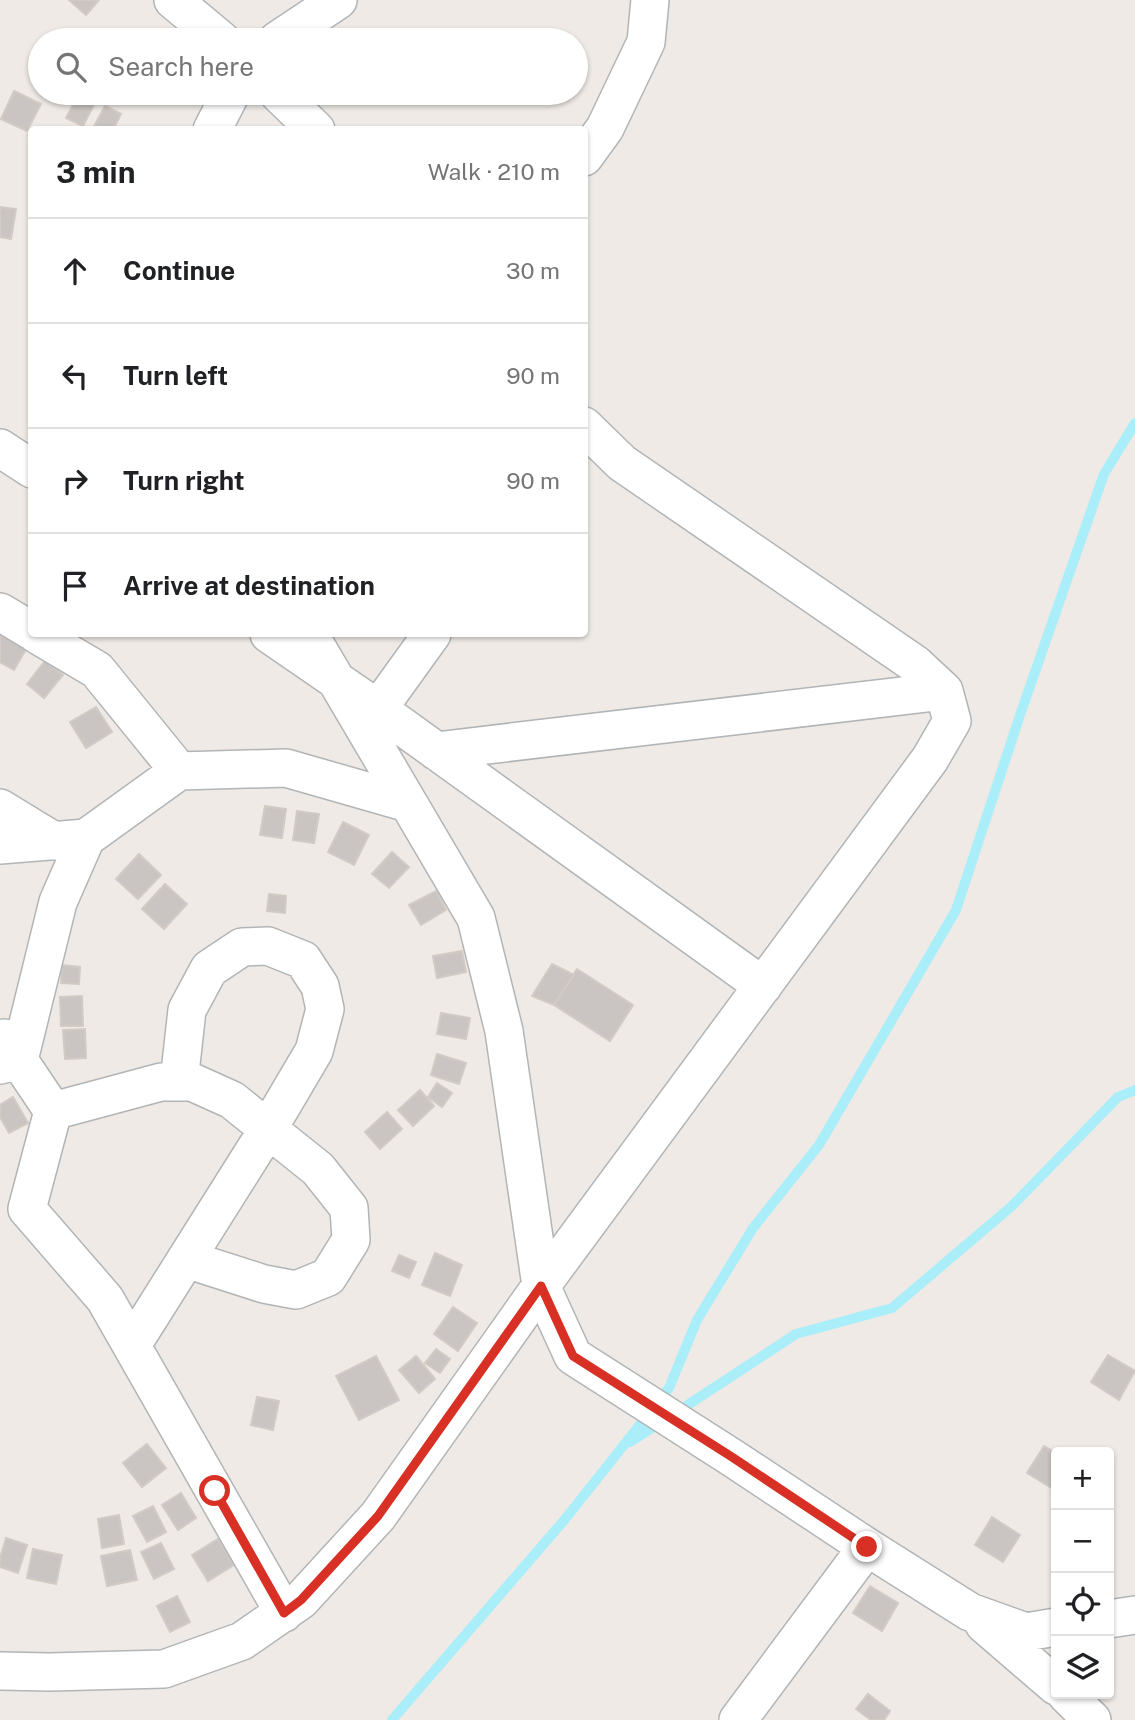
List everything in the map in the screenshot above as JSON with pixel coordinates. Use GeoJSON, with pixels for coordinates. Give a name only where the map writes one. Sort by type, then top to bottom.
{"type":"FeatureCollection","features":[{"type":"Feature","properties":{"kind":"street"},"geometry":{"type":"LineString","coordinates":[[173,0],[207,28]]}},
{"type":"Feature","properties":{"kind":"street"},"geometry":{"type":"LineString","coordinates":[[296,28],[338,0]]}},
{"type":"Feature","properties":{"kind":"street"},"geometry":{"type":"LineString","coordinates":[[588,151],[605,128],[646,42],[650,0]]}},
{"type":"Feature","properties":{"kind":"street"},"geometry":{"type":"LineString","coordinates":[[214,126],[225,105]]}},
{"type":"Feature","properties":{"kind":"street"},"geometry":{"type":"LineString","coordinates":[[290,105],[312,126]]}},
{"type":"Feature","properties":{"kind":"street"},"geometry":{"type":"LineString","coordinates":[[0,1671],[164,1669],[242,1642],[301,1600],[378,1516],[541,1286],[930,759],[952,721],[944,691],[915,664],[622,463],[588,430]]}},
{"type":"Feature","properties":{"kind":"street"},"geometry":{"type":"LineString","coordinates":[[0,448],[28,467]]}},
{"type":"Feature","properties":{"kind":"street"},"geometry":{"type":"LineString","coordinates":[[0,612],[28,628]]}},
{"type":"Feature","properties":{"kind":"street"},"geometry":{"type":"LineString","coordinates":[[42,637],[97,670],[179,771]]}},
{"type":"Feature","properties":{"kind":"street"},"geometry":{"type":"LineString","coordinates":[[273,637],[763,986]]}},
{"type":"Feature","properties":{"kind":"street"},"geometry":{"type":"LineString","coordinates":[[311,637],[476,918],[504,1031],[541,1286],[573,1356],[970,1612],[1051,1682]]}},
{"type":"Feature","properties":{"kind":"street"},"geometry":{"type":"LineString","coordinates":[[378,709],[430,637]]}},
{"type":"Feature","properties":{"kind":"street"},"geometry":{"type":"LineString","coordinates":[[436,751],[944,691]]}},
{"type":"Feature","properties":{"kind":"street"},"geometry":{"type":"LineString","coordinates":[[0,845],[70,839],[179,771],[286,768],[408,803]]}},
{"type":"Feature","properties":{"kind":"street"},"geometry":{"type":"LineString","coordinates":[[0,808],[70,839]]}},
{"type":"Feature","properties":{"kind":"street"},"geometry":{"type":"LineString","coordinates":[[52,1111],[6,1052],[58,902],[70,839]]}},
{"type":"Feature","properties":{"kind":"street"},"geometry":{"type":"LineString","coordinates":[[132,1345],[314,1051],[325,1009],[320,986],[303,960],[268,946],[243,947],[209,969],[187,1010],[179,1082]]}},
{"type":"Feature","properties":{"kind":"street"},"geometry":{"type":"LineString","coordinates":[[52,1111],[161,1082],[192,1082],[232,1101],[318,1169],[349,1208],[351,1240],[328,1277],[296,1290],[264,1284],[186,1259]]}},
{"type":"Feature","properties":{"kind":"street"},"geometry":{"type":"LineString","coordinates":[[52,1111],[13,1213],[105,1299],[284,1613]]}},
{"type":"Feature","properties":{"kind":"street"},"geometry":{"type":"LineString","coordinates":[[738,1720],[867,1547]]}},
{"type":"Feature","properties":{"kind":"street"},"geometry":{"type":"LineString","coordinates":[[970,1612],[1026,1632],[1051,1628]]}},
{"type":"Feature","properties":{"kind":"street"},"geometry":{"type":"LineString","coordinates":[[1071,1699],[1092,1720]]}},
{"type":"Feature","properties":{"kind":"building"},"geometry":{"type":"Polygon","coordinates":[[[69,0],[99,0],[86,15],[69,0]]]}},
{"type":"Feature","properties":{"kind":"building"},"geometry":{"type":"Polygon","coordinates":[[[14,91],[28,98],[28,105],[40,105],[27,131],[1,119],[14,91]]]}},
{"type":"Feature","properties":{"kind":"building"},"geometry":{"type":"Polygon","coordinates":[[[73,105],[94,105],[83,126],[66,118],[73,105]]]}},
{"type":"Feature","properties":{"kind":"building"},"geometry":{"type":"Polygon","coordinates":[[[105,106],[121,114],[115,126],[94,126],[105,106]]]}},
{"type":"Feature","properties":{"kind":"building"},"geometry":{"type":"Polygon","coordinates":[[[0,207],[16,209],[11,239],[0,237],[0,207]]]}},
{"type":"Feature","properties":{"kind":"building"},"geometry":{"type":"Polygon","coordinates":[[[3,629],[29,644],[14,670],[0,662],[0,635],[3,629]]]}},
{"type":"Feature","properties":{"kind":"building"},"geometry":{"type":"Polygon","coordinates":[[[45,661],[63,675],[44,698],[27,684],[45,661]]]}},
{"type":"Feature","properties":{"kind":"building"},"geometry":{"type":"Polygon","coordinates":[[[96,707],[112,732],[86,748],[70,722],[96,707]]]}},
{"type":"Feature","properties":{"kind":"building"},"geometry":{"type":"Polygon","coordinates":[[[265,806],[286,809],[282,838],[260,835],[265,806]]]}},
{"type":"Feature","properties":{"kind":"building"},"geometry":{"type":"Polygon","coordinates":[[[297,811],[319,814],[314,843],[293,840],[297,811]]]}},
{"type":"Feature","properties":{"kind":"building"},"geometry":{"type":"Polygon","coordinates":[[[343,822],[369,835],[354,865],[328,852],[343,822]]]}},
{"type":"Feature","properties":{"kind":"building"},"geometry":{"type":"Polygon","coordinates":[[[392,852],[409,867],[389,888],[372,874],[392,852]]]}},
{"type":"Feature","properties":{"kind":"building"},"geometry":{"type":"Polygon","coordinates":[[[139,854],[161,875],[138,899],[116,879],[139,854]]]}},
{"type":"Feature","properties":{"kind":"building"},"geometry":{"type":"Polygon","coordinates":[[[165,884],[187,904],[164,929],[142,909],[165,884]]]}},
{"type":"Feature","properties":{"kind":"building"},"geometry":{"type":"Polygon","coordinates":[[[436,891],[446,910],[421,925],[409,905],[436,891]]]}},
{"type":"Feature","properties":{"kind":"building"},"geometry":{"type":"Polygon","coordinates":[[[269,894],[286,896],[285,913],[267,911],[269,894]]]}},
{"type":"Feature","properties":{"kind":"building"},"geometry":{"type":"Polygon","coordinates":[[[462,951],[466,972],[437,978],[433,956],[462,951]]]}},
{"type":"Feature","properties":{"kind":"building"},"geometry":{"type":"Polygon","coordinates":[[[552,964],[574,975],[554,1005],[532,996],[552,964]]]}},
{"type":"Feature","properties":{"kind":"building"},"geometry":{"type":"Polygon","coordinates":[[[62,965],[80,967],[79,984],[61,983],[62,965]]]}},
{"type":"Feature","properties":{"kind":"building"},"geometry":{"type":"Polygon","coordinates":[[[577,969],[633,1005],[610,1041],[554,1005],[577,969]]]}},
{"type":"Feature","properties":{"kind":"building"},"geometry":{"type":"Polygon","coordinates":[[[82,996],[83,1026],[61,1026],[60,997],[82,996]]]}},
{"type":"Feature","properties":{"kind":"building"},"geometry":{"type":"Polygon","coordinates":[[[441,1013],[470,1018],[466,1039],[437,1034],[441,1013]]]}},
{"type":"Feature","properties":{"kind":"building"},"geometry":{"type":"Polygon","coordinates":[[[85,1029],[86,1058],[65,1059],[63,1030],[85,1029]]]}},
{"type":"Feature","properties":{"kind":"building"},"geometry":{"type":"Polygon","coordinates":[[[437,1054],[466,1063],[459,1084],[431,1075],[437,1054]]]}},
{"type":"Feature","properties":{"kind":"building"},"geometry":{"type":"Polygon","coordinates":[[[437,1083],[452,1093],[442,1107],[428,1097],[437,1083]]]}},
{"type":"Feature","properties":{"kind":"building"},"geometry":{"type":"Polygon","coordinates":[[[420,1090],[434,1106],[413,1126],[398,1110],[420,1090]]]}},
{"type":"Feature","properties":{"kind":"building"},"geometry":{"type":"Polygon","coordinates":[[[13,1097],[28,1123],[9,1133],[0,1117],[0,1105],[13,1097]]]}},
{"type":"Feature","properties":{"kind":"building"},"geometry":{"type":"Polygon","coordinates":[[[387,1112],[402,1129],[380,1149],[365,1132],[387,1112]]]}},
{"type":"Feature","properties":{"kind":"building"},"geometry":{"type":"Polygon","coordinates":[[[435,1253],[462,1265],[450,1296],[422,1285],[435,1253]]]}},
{"type":"Feature","properties":{"kind":"building"},"geometry":{"type":"Polygon","coordinates":[[[399,1255],[416,1262],[409,1278],[392,1271],[399,1255]]]}},
{"type":"Feature","properties":{"kind":"building"},"geometry":{"type":"Polygon","coordinates":[[[453,1307],[477,1323],[458,1351],[434,1334],[453,1307]]]}},
{"type":"Feature","properties":{"kind":"building"},"geometry":{"type":"Polygon","coordinates":[[[436,1349],[450,1359],[440,1373],[425,1363],[436,1349]]]}},
{"type":"Feature","properties":{"kind":"building"},"geometry":{"type":"Polygon","coordinates":[[[1108,1355],[1135,1371],[1119,1400],[1091,1382],[1108,1355]]]}},
{"type":"Feature","properties":{"kind":"building"},"geometry":{"type":"Polygon","coordinates":[[[376,1356],[399,1400],[359,1420],[336,1376],[376,1356]]]}},
{"type":"Feature","properties":{"kind":"building"},"geometry":{"type":"Polygon","coordinates":[[[416,1356],[435,1379],[419,1393],[399,1370],[416,1356]]]}},
{"type":"Feature","properties":{"kind":"building"},"geometry":{"type":"Polygon","coordinates":[[[257,1397],[279,1401],[273,1430],[251,1425],[257,1397]]]}},
{"type":"Feature","properties":{"kind":"building"},"geometry":{"type":"Polygon","coordinates":[[[147,1444],[166,1468],[142,1487],[123,1463],[147,1444]]]}},
{"type":"Feature","properties":{"kind":"building"},"geometry":{"type":"Polygon","coordinates":[[[1044,1446],[1051,1450],[1051,1488],[1027,1473],[1044,1446]]]}},
{"type":"Feature","properties":{"kind":"building"},"geometry":{"type":"Polygon","coordinates":[[[181,1493],[196,1518],[178,1530],[162,1505],[181,1493]]]}},
{"type":"Feature","properties":{"kind":"building"},"geometry":{"type":"Polygon","coordinates":[[[153,1506],[166,1532],[147,1542],[133,1516],[153,1506]]]}},
{"type":"Feature","properties":{"kind":"building"},"geometry":{"type":"Polygon","coordinates":[[[119,1515],[124,1544],[102,1548],[98,1519],[119,1515]]]}},
{"type":"Feature","properties":{"kind":"building"},"geometry":{"type":"Polygon","coordinates":[[[992,1517],[1020,1535],[1003,1562],[975,1545],[992,1517]]]}},
{"type":"Feature","properties":{"kind":"building"},"geometry":{"type":"Polygon","coordinates":[[[6,1538],[27,1545],[18,1573],[0,1567],[6,1538]]]}},
{"type":"Feature","properties":{"kind":"building"},"geometry":{"type":"Polygon","coordinates":[[[218,1539],[234,1565],[208,1581],[192,1555],[218,1539]]]}},
{"type":"Feature","properties":{"kind":"building"},"geometry":{"type":"Polygon","coordinates":[[[161,1543],[174,1569],[154,1579],[141,1552],[161,1543]]]}},
{"type":"Feature","properties":{"kind":"building"},"geometry":{"type":"Polygon","coordinates":[[[33,1549],[62,1555],[56,1584],[27,1578],[33,1549]]]}},
{"type":"Feature","properties":{"kind":"building"},"geometry":{"type":"Polygon","coordinates":[[[130,1550],[137,1580],[107,1586],[101,1556],[130,1550]]]}},
{"type":"Feature","properties":{"kind":"building"},"geometry":{"type":"Polygon","coordinates":[[[870,1586],[898,1603],[882,1631],[853,1613],[870,1586]]]}},
{"type":"Feature","properties":{"kind":"building"},"geometry":{"type":"Polygon","coordinates":[[[177,1596],[190,1622],[170,1632],[157,1606],[177,1596]]]}},
{"type":"Feature","properties":{"kind":"building"},"geometry":{"type":"Polygon","coordinates":[[[868,1694],[890,1711],[884,1720],[871,1720],[856,1709],[868,1694]]]}},
{"type":"Feature","properties":{"kind":"waterway"},"geometry":{"type":"LineString","coordinates":[[392,1720],[566,1518],[669,1388],[697,1320],[753,1228],[819,1145],[956,910],[1104,474],[1135,423]]}},
{"type":"Feature","properties":{"kind":"waterway"},"geometry":{"type":"LineString","coordinates":[[677,1412],[796,1334],[892,1308],[1012,1206],[1118,1097],[1135,1090]]}},
{"type":"Feature","properties":{"kind":"waterway"},"geometry":{"type":"LineString","coordinates":[[630,1442],[661,1422]]}},
{"type":"Feature","properties":{"kind":"route"},"geometry":{"type":"LineString","coordinates":[[215,1491],[284,1613],[301,1600],[378,1516],[541,1286],[573,1356],[867,1547]]}}]}
